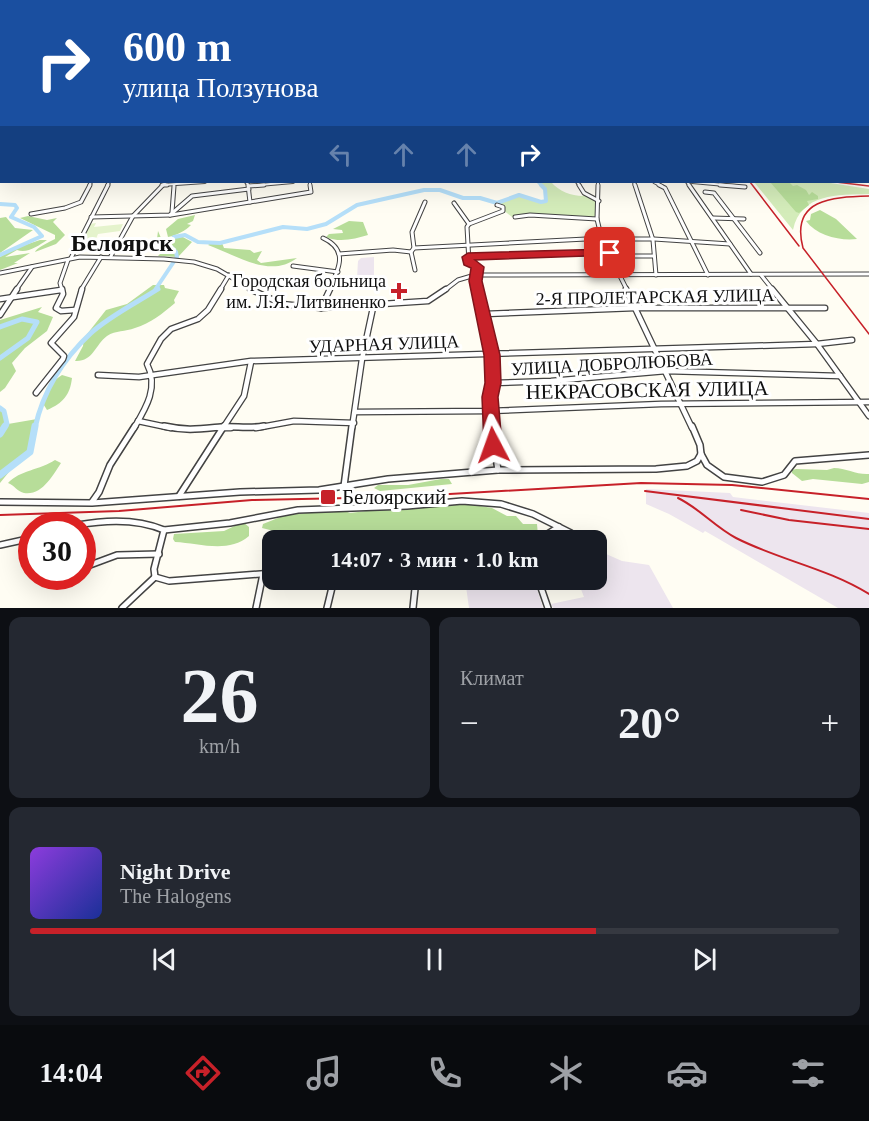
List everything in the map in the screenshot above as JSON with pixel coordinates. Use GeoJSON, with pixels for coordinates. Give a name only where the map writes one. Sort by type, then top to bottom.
{"type":"FeatureCollection","features":[{"type":"Feature","properties":{"kind":"street"},"geometry":{"type":"LineString","coordinates":[[31,214],[65,208],[81,202],[90,183]]}},
{"type":"Feature","properties":{"kind":"street"},"geometry":{"type":"LineString","coordinates":[[75,310],[61,311],[56,308],[63,294],[60,283],[109,183]]}},
{"type":"Feature","properties":{"kind":"street"},"geometry":{"type":"LineString","coordinates":[[111,256],[133,216],[165,183]]}},
{"type":"Feature","properties":{"kind":"street"},"geometry":{"type":"LineString","coordinates":[[162,185],[197,183]]}},
{"type":"Feature","properties":{"kind":"street"},"geometry":{"type":"LineString","coordinates":[[246,183],[250,202]]}},
{"type":"Feature","properties":{"kind":"street"},"geometry":{"type":"LineString","coordinates":[[171,214],[192,196],[286,183]]}},
{"type":"Feature","properties":{"kind":"street"},"geometry":{"type":"LineString","coordinates":[[91,217],[171,214],[250,202],[311,192],[310,183]]}},
{"type":"Feature","properties":{"kind":"street"},"geometry":{"type":"LineString","coordinates":[[578,183],[583,192],[599,201]]}},
{"type":"Feature","properties":{"kind":"street"},"geometry":{"type":"LineString","coordinates":[[598,183],[597,219],[603,240],[682,404],[707,465],[724,477],[762,482],[784,475],[795,461],[869,455]]}},
{"type":"Feature","properties":{"kind":"street"},"geometry":{"type":"LineString","coordinates":[[634,183],[653,240],[656,275]]}},
{"type":"Feature","properties":{"kind":"street"},"geometry":{"type":"LineString","coordinates":[[656,183],[665,188],[708,275]]}},
{"type":"Feature","properties":{"kind":"street"},"geometry":{"type":"LineString","coordinates":[[690,183],[751,275]]}},
{"type":"Feature","properties":{"kind":"street"},"geometry":{"type":"LineString","coordinates":[[700,183],[745,187]]}},
{"type":"Feature","properties":{"kind":"street"},"geometry":{"type":"LineString","coordinates":[[171,214],[174,186]]}},
{"type":"Feature","properties":{"kind":"street"},"geometry":{"type":"LineString","coordinates":[[705,192],[714,193],[760,253]]}},
{"type":"Feature","properties":{"kind":"street"},"geometry":{"type":"LineString","coordinates":[[415,270],[412,232],[424,202]]}},
{"type":"Feature","properties":{"kind":"street"},"geometry":{"type":"LineString","coordinates":[[454,203],[469,224],[468,257],[469,262],[477,265],[475,275],[492,355],[493,383],[490,411],[498,470]]}},
{"type":"Feature","properties":{"kind":"street"},"geometry":{"type":"LineString","coordinates":[[469,224],[503,211],[503,207],[497,205]]}},
{"type":"Feature","properties":{"kind":"street"},"geometry":{"type":"LineString","coordinates":[[515,217],[530,215],[597,219]]}},
{"type":"Feature","properties":{"kind":"street"},"geometry":{"type":"LineString","coordinates":[[713,218],[744,219]]}},
{"type":"Feature","properties":{"kind":"street"},"geometry":{"type":"LineString","coordinates":[[321,308],[335,282],[339,254],[332,241],[323,238]]}},
{"type":"Feature","properties":{"kind":"street"},"geometry":{"type":"LineString","coordinates":[[339,254],[413,250],[468,243],[653,240],[730,244]]}},
{"type":"Feature","properties":{"kind":"street"},"geometry":{"type":"LineString","coordinates":[[468,257],[610,254],[654,256]]}},
{"type":"Feature","properties":{"kind":"street"},"geometry":{"type":"LineString","coordinates":[[36,393],[63,359],[64,356],[51,343],[74,316],[79,293],[102,256]]}},
{"type":"Feature","properties":{"kind":"street"},"geometry":{"type":"LineString","coordinates":[[0,273],[70,259],[102,256],[186,261],[204,264],[229,275],[274,301],[321,308],[428,301],[437,298],[456,279],[475,275],[869,274]]}},
{"type":"Feature","properties":{"kind":"street"},"geometry":{"type":"LineString","coordinates":[[293,266],[338,272]]}},
{"type":"Feature","properties":{"kind":"street"},"geometry":{"type":"LineString","coordinates":[[0,315],[32,267]]}},
{"type":"Feature","properties":{"kind":"street"},"geometry":{"type":"LineString","coordinates":[[92,503],[104,487],[108,467],[138,421],[152,386],[153,375],[148,368],[148,360],[171,328],[198,319],[208,310],[229,275]]}},
{"type":"Feature","properties":{"kind":"street"},"geometry":{"type":"LineString","coordinates":[[760,275],[817,344],[869,416]]}},
{"type":"Feature","properties":{"kind":"street"},"geometry":{"type":"LineString","coordinates":[[0,299],[62,290]]}},
{"type":"Feature","properties":{"kind":"street"},"geometry":{"type":"LineString","coordinates":[[344,486],[362,359],[374,303]]}},
{"type":"Feature","properties":{"kind":"street","name":"2-Я ПРОЛЕТАРСКАЯ УЛИЦА"},"geometry":{"type":"LineString","coordinates":[[485,314],[635,308],[825,308]]}},
{"type":"Feature","properties":{"kind":"street","name":"УДАРНАЯ УЛИЦА"},"geometry":{"type":"LineString","coordinates":[[98,375],[109,378],[153,375],[251,362],[817,344],[852,340]]}},
{"type":"Feature","properties":{"kind":"street"},"geometry":{"type":"LineString","coordinates":[[178,497],[244,396],[251,362]]}},
{"type":"Feature","properties":{"kind":"street","name":"УЛИЦА ДОБРОЛЮБОВА"},"geometry":{"type":"LineString","coordinates":[[493,383],[639,375],[666,371],[840,376]]}},
{"type":"Feature","properties":{"kind":"street","name":"НЕКРАСОВСКАЯ УЛИЦА"},"geometry":{"type":"LineString","coordinates":[[355,412],[869,402]]}},
{"type":"Feature","properties":{"kind":"street"},"geometry":{"type":"LineString","coordinates":[[138,421],[183,430],[223,427],[248,429],[294,421],[354,423]]}},
{"type":"Feature","properties":{"kind":"street"},"geometry":{"type":"LineString","coordinates":[[0,502],[92,503],[240,492],[319,490],[388,479],[498,470],[664,469],[687,466],[697,461],[701,454]]}},
{"type":"Feature","properties":{"kind":"street"},"geometry":{"type":"LineString","coordinates":[[96,523],[142,523],[158,526],[164,530],[230,524],[298,510],[407,506],[462,501],[501,504],[533,514],[565,530]]}},
{"type":"Feature","properties":{"kind":"street"},"geometry":{"type":"LineString","coordinates":[[554,530],[559,527]]}},
{"type":"Feature","properties":{"kind":"street"},"geometry":{"type":"LineString","coordinates":[[155,577],[154,568],[164,530]]}},
{"type":"Feature","properties":{"kind":"street"},"geometry":{"type":"LineString","coordinates":[[0,545],[18,541]]}},
{"type":"Feature","properties":{"kind":"street"},"geometry":{"type":"LineString","coordinates":[[96,565],[117,555],[159,554]]}},
{"type":"Feature","properties":{"kind":"street"},"geometry":{"type":"LineString","coordinates":[[155,577],[169,581],[262,574]]}},
{"type":"Feature","properties":{"kind":"street"},"geometry":{"type":"LineString","coordinates":[[122,608],[155,577]]}},
{"type":"Feature","properties":{"kind":"street"},"geometry":{"type":"LineString","coordinates":[[256,608],[262,579]]}},
{"type":"Feature","properties":{"kind":"street"},"geometry":{"type":"LineString","coordinates":[[327,608],[331,590]]}},
{"type":"Feature","properties":{"kind":"street"},"geometry":{"type":"LineString","coordinates":[[413,608],[415,590]]}},
{"type":"Feature","properties":{"kind":"street"},"geometry":{"type":"LineString","coordinates":[[542,590],[548,608]]}},
{"type":"Feature","properties":{"kind":"shaded area"},"geometry":{"type":"Polygon","coordinates":[[[374,257],[374,277],[357,278],[358,261],[361,258],[374,257]]]}},
{"type":"Feature","properties":{"kind":"shaded area"},"geometry":{"type":"Polygon","coordinates":[[[646,489],[730,493],[733,497],[869,513],[869,608],[838,608],[705,531],[703,533],[646,504],[646,489]]]}},
{"type":"Feature","properties":{"kind":"shaded area"},"geometry":{"type":"Polygon","coordinates":[[[607,554],[622,561],[649,565],[673,608],[553,608],[551,604],[584,597],[581,590],[607,590],[607,554]]]}},
{"type":"Feature","properties":{"kind":"shaded area"},"geometry":{"type":"Polygon","coordinates":[[[467,590],[537,590],[543,608],[469,608],[467,590]]]}},
{"type":"Feature","properties":{"kind":"green space"},"geometry":{"type":"Polygon","coordinates":[[[539,183],[552,183],[565,192],[583,196],[582,193],[599,201],[597,219],[530,215],[512,217],[497,205],[519,195],[541,202],[546,201],[545,189],[539,183]]]}},
{"type":"Feature","properties":{"kind":"green space"},"geometry":{"type":"Polygon","coordinates":[[[755,183],[830,183],[869,189],[869,194],[833,196],[812,203],[797,218],[793,230],[755,183]]]}},
{"type":"Feature","properties":{"kind":"green space"},"geometry":{"type":"Polygon","coordinates":[[[771,183],[790,183],[806,190],[809,195],[812,192],[818,196],[818,199],[807,201],[809,205],[799,213],[771,183]]]}},
{"type":"Feature","properties":{"kind":"green space"},"geometry":{"type":"Polygon","coordinates":[[[820,210],[836,219],[857,239],[829,236],[816,230],[806,221],[810,220],[811,214],[820,210]]]}},
{"type":"Feature","properties":{"kind":"green space"},"geometry":{"type":"Polygon","coordinates":[[[195,215],[193,221],[187,224],[191,225],[189,227],[168,237],[166,229],[178,219],[195,215]]]}},
{"type":"Feature","properties":{"kind":"green space"},"geometry":{"type":"Polygon","coordinates":[[[28,216],[47,220],[57,218],[53,222],[65,235],[56,244],[35,252],[55,239],[55,235],[20,218],[28,216]]]}},
{"type":"Feature","properties":{"kind":"green space"},"geometry":{"type":"Polygon","coordinates":[[[6,217],[15,228],[33,230],[0,253],[0,218],[6,217]]]}},
{"type":"Feature","properties":{"kind":"green space"},"geometry":{"type":"Polygon","coordinates":[[[349,221],[363,222],[368,235],[342,240],[326,237],[329,234],[343,233],[342,230],[333,229],[349,221]]]}},
{"type":"Feature","properties":{"kind":"green space"},"geometry":{"type":"Polygon","coordinates":[[[96,223],[94,227],[123,224],[120,231],[98,234],[94,243],[79,245],[90,224],[96,223]]]}},
{"type":"Feature","properties":{"kind":"green space"},"geometry":{"type":"Polygon","coordinates":[[[158,231],[161,238],[167,241],[181,236],[192,242],[178,257],[158,256],[162,252],[158,252],[165,246],[157,239],[158,231]]]}},
{"type":"Feature","properties":{"kind":"green space"},"geometry":{"type":"Polygon","coordinates":[[[47,240],[32,249],[17,250],[5,257],[30,253],[14,263],[18,263],[0,270],[0,257],[16,248],[47,240]]]}},
{"type":"Feature","properties":{"kind":"green space"},"geometry":{"type":"Polygon","coordinates":[[[222,243],[224,248],[250,250],[254,253],[262,251],[257,260],[261,263],[297,258],[287,264],[264,266],[208,245],[222,243]]]}},
{"type":"Feature","properties":{"kind":"green space"},"geometry":{"type":"Polygon","coordinates":[[[153,285],[164,285],[165,288],[179,291],[174,300],[175,303],[146,324],[107,336],[90,356],[81,361],[75,361],[83,346],[84,338],[106,310],[127,304],[153,285]]]}},
{"type":"Feature","properties":{"kind":"green space"},"geometry":{"type":"Polygon","coordinates":[[[42,307],[38,312],[53,317],[47,331],[25,348],[12,363],[16,371],[0,392],[0,320],[42,307]]]}},
{"type":"Feature","properties":{"kind":"green space"},"geometry":{"type":"Polygon","coordinates":[[[62,375],[72,378],[70,389],[61,401],[47,410],[42,402],[47,390],[62,375]]]}},
{"type":"Feature","properties":{"kind":"green space"},"geometry":{"type":"Polygon","coordinates":[[[0,408],[4,411],[8,424],[37,419],[30,452],[17,462],[0,483],[0,408]]]}},
{"type":"Feature","properties":{"kind":"green space"},"geometry":{"type":"Polygon","coordinates":[[[55,460],[61,463],[46,484],[36,491],[24,493],[8,483],[18,475],[55,460]]]}},
{"type":"Feature","properties":{"kind":"green space"},"geometry":{"type":"Polygon","coordinates":[[[834,468],[869,474],[869,482],[862,484],[813,479],[802,481],[792,473],[792,470],[796,469],[827,470],[834,468]]]}},
{"type":"Feature","properties":{"kind":"green space"},"geometry":{"type":"Polygon","coordinates":[[[449,479],[452,484],[380,491],[374,488],[378,485],[408,485],[449,479]]]}},
{"type":"Feature","properties":{"kind":"green space"},"geometry":{"type":"Polygon","coordinates":[[[468,504],[492,508],[507,516],[516,516],[523,524],[537,524],[538,530],[270,530],[262,528],[263,524],[283,516],[320,511],[342,510],[350,513],[390,508],[403,510],[468,504]]]}},
{"type":"Feature","properties":{"kind":"green space"},"geometry":{"type":"Polygon","coordinates":[[[243,522],[249,527],[249,536],[232,545],[203,545],[175,542],[173,539],[174,534],[224,531],[243,522]]]}},
{"type":"Feature","properties":{"kind":"waterway"},"geometry":{"type":"LineString","coordinates":[[155,290],[177,257],[176,252],[168,244],[174,237],[185,235],[198,242],[220,243],[283,227],[307,229],[326,224],[357,205],[424,190],[440,190],[463,198],[480,198],[497,203],[519,195],[541,202],[546,201],[545,189],[539,183]]}},
{"type":"Feature","properties":{"kind":"waterway"},"geometry":{"type":"LineString","coordinates":[[0,204],[15,205],[17,208],[11,217],[34,227],[42,236],[0,255]]}},
{"type":"Feature","properties":{"kind":"waterway"},"geometry":{"type":"LineString","coordinates":[[35,428],[49,388],[72,353],[106,321],[158,289]]}},
{"type":"Feature","properties":{"kind":"waterway"},"geometry":{"type":"LineString","coordinates":[[0,327],[22,319],[37,322],[28,338],[0,358]]}},
{"type":"Feature","properties":{"kind":"waterway"},"geometry":{"type":"LineString","coordinates":[[0,408],[4,411],[7,424],[4,428]]}},
{"type":"Feature","properties":{"kind":"waterway"},"geometry":{"type":"LineString","coordinates":[[0,434],[5,426]]}},
{"type":"Feature","properties":{"kind":"waterway"},"geometry":{"type":"LineString","coordinates":[[0,475],[30,452],[35,426]]}},
{"type":"Feature","properties":{"kind":"railway"},"geometry":{"type":"LineString","coordinates":[[751,183],[799,246]]}},
{"type":"Feature","properties":{"kind":"railway"},"geometry":{"type":"LineString","coordinates":[[844,183],[869,186]]}},
{"type":"Feature","properties":{"kind":"railway"},"geometry":{"type":"LineString","coordinates":[[869,196],[841,198],[817,204],[808,210],[803,219],[801,232],[803,248],[869,334]]}},
{"type":"Feature","properties":{"kind":"railway"},"geometry":{"type":"LineString","coordinates":[[0,515],[119,511],[252,500],[398,497],[641,483],[732,485],[869,499]]}},
{"type":"Feature","properties":{"kind":"railway"},"geometry":{"type":"LineString","coordinates":[[645,491],[869,519]]}},
{"type":"Feature","properties":{"kind":"railway"},"geometry":{"type":"LineString","coordinates":[[678,498],[736,538],[837,577],[869,594]]}},
{"type":"Feature","properties":{"kind":"railway"},"geometry":{"type":"LineString","coordinates":[[741,510],[789,520],[869,529]]}},
{"type":"Feature","properties":{"kind":"place","name":"Городская больница им. Л.Я. Литвиненко"},"geometry":{"type":"Point","coordinates":[399,291]}},
{"type":"Feature","properties":{"kind":"place","name":"Белоярский"},"geometry":{"type":"Point","coordinates":[328,497]}},
{"type":"Feature","properties":{"kind":"district","name":"Белоярск"},"geometry":{"type":"Point","coordinates":[122,243]}},
{"type":"Feature","properties":{"kind":"route"},"geometry":{"type":"LineString","coordinates":[[493,445],[490,411],[493,383],[492,355],[475,275],[478,269],[477,265],[469,262],[468,257],[610,253]]}}]}
